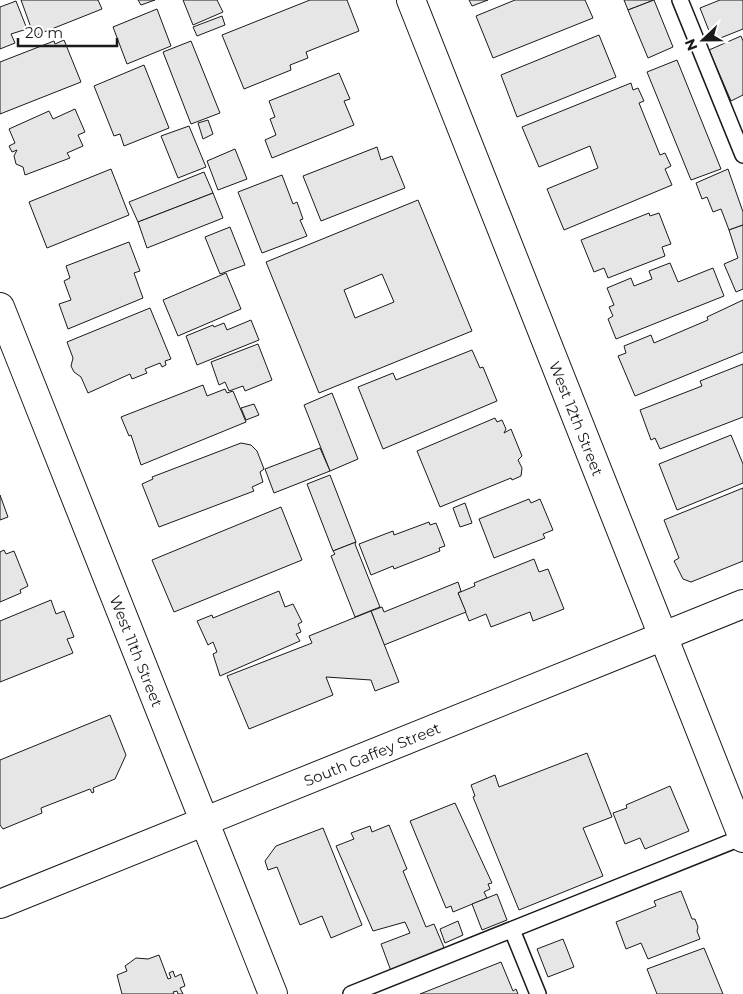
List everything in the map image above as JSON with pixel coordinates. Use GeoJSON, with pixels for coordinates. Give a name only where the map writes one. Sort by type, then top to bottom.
{"type":"FeatureCollection","features":[{"type":"Feature","properties":{"kind":"street","name":"West 12th Street"},"geometry":{"type":"LineString","coordinates":[[411,0],[662,637],[743,837]]}},
{"type":"Feature","properties":{"kind":"street","name":"West 11th Street"},"geometry":{"type":"LineString","coordinates":[[0,307],[273,994]]}},
{"type":"Feature","properties":{"kind":"street","name":"South Gaffey Street"},"geometry":{"type":"LineString","coordinates":[[0,904],[204,820],[743,604]]}},
{"type":"Feature","properties":{"kind":"lane"},"geometry":{"type":"LineString","coordinates":[[680,0],[743,155]]}},
{"type":"Feature","properties":{"kind":"lane"},"geometry":{"type":"LineString","coordinates":[[351,994],[743,837]]}},
{"type":"Feature","properties":{"kind":"lane"},"geometry":{"type":"LineString","coordinates":[[512,930],[538,994]]}},
{"type":"Feature","properties":{"kind":"building"},"geometry":{"type":"Polygon","coordinates":[[[21,0],[98,0],[102,9],[34,36],[21,0]]]}},
{"type":"Feature","properties":{"kind":"building"},"geometry":{"type":"Polygon","coordinates":[[[138,0],[155,0],[141,5],[138,0]]]}},
{"type":"Feature","properties":{"kind":"building"},"geometry":{"type":"Polygon","coordinates":[[[183,0],[217,0],[223,12],[193,25],[183,0]]]}},
{"type":"Feature","properties":{"kind":"building"},"geometry":{"type":"Polygon","coordinates":[[[310,0],[347,0],[359,31],[306,52],[308,58],[290,65],[291,70],[244,89],[222,35],[310,0]]]}},
{"type":"Feature","properties":{"kind":"building"},"geometry":{"type":"Polygon","coordinates":[[[469,0],[488,0],[472,6],[469,0]]]}},
{"type":"Feature","properties":{"kind":"building"},"geometry":{"type":"Polygon","coordinates":[[[515,0],[585,0],[593,18],[493,58],[476,16],[515,0]]]}},
{"type":"Feature","properties":{"kind":"building"},"geometry":{"type":"Polygon","coordinates":[[[624,0],[654,0],[628,10],[624,0]]]}},
{"type":"Feature","properties":{"kind":"building"},"geometry":{"type":"Polygon","coordinates":[[[654,0],[673,47],[648,58],[628,10],[654,0]]]}},
{"type":"Feature","properties":{"kind":"building"},"geometry":{"type":"Polygon","coordinates":[[[720,0],[743,0],[743,29],[713,41],[700,8],[720,0]]]}},
{"type":"Feature","properties":{"kind":"building"},"geometry":{"type":"Polygon","coordinates":[[[16,1],[27,29],[11,34],[15,43],[0,49],[0,7],[16,1]]]}},
{"type":"Feature","properties":{"kind":"building"},"geometry":{"type":"Polygon","coordinates":[[[157,9],[171,46],[127,64],[113,27],[157,9]]]}},
{"type":"Feature","properties":{"kind":"building"},"geometry":{"type":"Polygon","coordinates":[[[222,16],[225,25],[197,36],[193,27],[222,16]]]}},
{"type":"Feature","properties":{"kind":"building"},"geometry":{"type":"Polygon","coordinates":[[[599,35],[616,77],[517,117],[501,75],[599,35]]]}},
{"type":"Feature","properties":{"kind":"building"},"geometry":{"type":"Polygon","coordinates":[[[741,36],[743,41],[743,95],[731,101],[709,50],[741,36]]]}},
{"type":"Feature","properties":{"kind":"building"},"geometry":{"type":"Polygon","coordinates":[[[64,40],[81,82],[0,114],[0,62],[54,41],[55,44],[64,40]]]}},
{"type":"Feature","properties":{"kind":"building"},"geometry":{"type":"Polygon","coordinates":[[[191,41],[220,113],[191,124],[163,52],[191,41]]]}},
{"type":"Feature","properties":{"kind":"building"},"geometry":{"type":"Polygon","coordinates":[[[677,60],[721,169],[691,180],[647,72],[677,60]]]}},
{"type":"Feature","properties":{"kind":"building"},"geometry":{"type":"Polygon","coordinates":[[[144,65],[169,128],[124,146],[120,134],[114,136],[94,86],[144,65]]]}},
{"type":"Feature","properties":{"kind":"building"},"geometry":{"type":"Polygon","coordinates":[[[339,73],[350,99],[344,101],[354,125],[272,158],[265,140],[276,135],[270,119],[275,117],[269,101],[339,73]]]}},
{"type":"Feature","properties":{"kind":"building"},"geometry":{"type":"Polygon","coordinates":[[[631,83],[633,90],[638,88],[644,101],[639,103],[660,155],[665,153],[671,166],[665,169],[672,185],[564,230],[547,189],[598,168],[590,146],[539,167],[522,127],[631,83]]]}},
{"type":"Feature","properties":{"kind":"building"},"geometry":{"type":"Polygon","coordinates":[[[75,109],[85,132],[78,135],[83,146],[67,153],[70,158],[25,175],[23,167],[16,164],[14,156],[17,150],[12,152],[9,146],[15,143],[9,129],[49,111],[53,119],[75,109]]]}},
{"type":"Feature","properties":{"kind":"building"},"geometry":{"type":"Polygon","coordinates":[[[208,120],[213,134],[203,139],[198,123],[208,120]]]}},
{"type":"Feature","properties":{"kind":"building"},"geometry":{"type":"Polygon","coordinates":[[[189,126],[206,167],[178,178],[161,136],[189,126]]]}},
{"type":"Feature","properties":{"kind":"building"},"geometry":{"type":"Polygon","coordinates":[[[377,147],[381,160],[392,156],[405,188],[321,221],[303,176],[377,147]]]}},
{"type":"Feature","properties":{"kind":"building"},"geometry":{"type":"Polygon","coordinates":[[[235,149],[247,179],[218,190],[207,161],[235,149]]]}},
{"type":"Feature","properties":{"kind":"building"},"geometry":{"type":"Polygon","coordinates":[[[111,169],[129,215],[47,248],[29,202],[111,169]]]}},
{"type":"Feature","properties":{"kind":"building"},"geometry":{"type":"Polygon","coordinates":[[[728,169],[743,212],[743,225],[729,230],[721,209],[713,212],[707,197],[702,199],[696,183],[728,169]]]}},
{"type":"Feature","properties":{"kind":"building"},"geometry":{"type":"Polygon","coordinates":[[[204,172],[213,193],[138,222],[129,202],[204,172]]]}},
{"type":"Feature","properties":{"kind":"building"},"geometry":{"type":"Polygon","coordinates":[[[282,175],[293,204],[297,202],[303,219],[300,220],[307,236],[262,253],[238,192],[282,175]]]}},
{"type":"Feature","properties":{"kind":"building"},"geometry":{"type":"Polygon","coordinates":[[[213,193],[223,218],[147,248],[138,222],[213,193]]]}},
{"type":"Feature","properties":{"kind":"building"},"geometry":{"type":"Polygon","coordinates":[[[418,200],[472,331],[319,393],[266,262],[418,200]],[[382,274],[344,290],[355,318],[394,302],[382,274]]]}},
{"type":"Feature","properties":{"kind":"building"},"geometry":{"type":"Polygon","coordinates":[[[649,213],[650,216],[659,213],[671,244],[662,247],[665,256],[608,278],[604,268],[594,272],[581,240],[649,213]]]}},
{"type":"Feature","properties":{"kind":"building"},"geometry":{"type":"Polygon","coordinates":[[[743,225],[743,289],[736,292],[724,264],[738,258],[729,230],[743,225]]]}},
{"type":"Feature","properties":{"kind":"building"},"geometry":{"type":"Polygon","coordinates":[[[230,227],[245,265],[220,274],[205,237],[230,227]]]}},
{"type":"Feature","properties":{"kind":"building"},"geometry":{"type":"Polygon","coordinates":[[[129,242],[140,271],[134,273],[143,298],[68,329],[59,304],[71,300],[64,281],[70,278],[66,266],[129,242]]]}},
{"type":"Feature","properties":{"kind":"building"},"geometry":{"type":"Polygon","coordinates":[[[670,263],[678,282],[713,268],[724,296],[616,339],[608,319],[613,316],[609,307],[614,305],[607,288],[631,278],[634,286],[652,279],[649,271],[670,263]]]}},
{"type":"Feature","properties":{"kind":"building"},"geometry":{"type":"Polygon","coordinates":[[[226,273],[241,309],[178,336],[163,300],[226,273]]]}},
{"type":"Feature","properties":{"kind":"building"},"geometry":{"type":"Polygon","coordinates":[[[743,300],[743,352],[635,396],[618,356],[626,353],[624,346],[651,335],[654,343],[708,320],[707,317],[743,300]]]}},
{"type":"Feature","properties":{"kind":"building"},"geometry":{"type":"Polygon","coordinates":[[[150,308],[171,359],[165,361],[166,365],[162,367],[160,363],[145,369],[147,373],[132,379],[130,374],[88,393],[81,377],[74,372],[71,366],[73,358],[67,342],[150,308]]]}},
{"type":"Feature","properties":{"kind":"building"},"geometry":{"type":"Polygon","coordinates":[[[251,320],[259,340],[197,365],[186,336],[213,325],[214,327],[224,323],[227,330],[251,320]]]}},
{"type":"Feature","properties":{"kind":"building"},"geometry":{"type":"Polygon","coordinates":[[[258,344],[272,380],[245,391],[243,386],[229,391],[225,382],[219,385],[211,362],[258,344]]]}},
{"type":"Feature","properties":{"kind":"building"},"geometry":{"type":"Polygon","coordinates":[[[472,350],[480,368],[483,367],[497,401],[383,449],[358,387],[393,373],[396,380],[472,350]]]}},
{"type":"Feature","properties":{"kind":"building"},"geometry":{"type":"Polygon","coordinates":[[[743,364],[743,417],[660,449],[655,438],[651,440],[640,410],[702,386],[700,381],[743,364]]]}},
{"type":"Feature","properties":{"kind":"building"},"geometry":{"type":"Polygon","coordinates":[[[203,385],[207,396],[225,389],[227,393],[233,391],[246,422],[141,465],[131,435],[129,436],[121,417],[203,385]]]}},
{"type":"Feature","properties":{"kind":"building"},"geometry":{"type":"Polygon","coordinates":[[[332,393],[358,459],[330,471],[304,405],[332,393]]]}},
{"type":"Feature","properties":{"kind":"building"},"geometry":{"type":"Polygon","coordinates":[[[254,404],[259,415],[246,420],[241,408],[254,404]]]}},
{"type":"Feature","properties":{"kind":"building"},"geometry":{"type":"Polygon","coordinates":[[[495,418],[497,422],[502,420],[506,429],[504,433],[511,429],[522,456],[518,460],[522,468],[521,476],[512,480],[511,478],[440,507],[417,451],[495,418]]]}},
{"type":"Feature","properties":{"kind":"building"},"geometry":{"type":"Polygon","coordinates":[[[731,435],[743,464],[743,483],[677,510],[659,464],[731,435]]]}},
{"type":"Feature","properties":{"kind":"building"},"geometry":{"type":"Polygon","coordinates":[[[241,443],[251,445],[257,451],[264,469],[260,472],[263,482],[252,487],[254,491],[159,527],[142,484],[153,479],[152,477],[241,443]]]}},
{"type":"Feature","properties":{"kind":"building"},"geometry":{"type":"Polygon","coordinates":[[[320,448],[330,471],[274,493],[265,469],[320,448]]]}},
{"type":"Feature","properties":{"kind":"building"},"geometry":{"type":"Polygon","coordinates":[[[330,475],[356,542],[333,551],[307,484],[330,475]]]}},
{"type":"Feature","properties":{"kind":"building"},"geometry":{"type":"Polygon","coordinates":[[[743,488],[743,561],[691,582],[683,579],[674,561],[679,558],[664,520],[743,488]]]}},
{"type":"Feature","properties":{"kind":"building"},"geometry":{"type":"Polygon","coordinates":[[[0,495],[8,517],[0,520],[0,495]]]}},
{"type":"Feature","properties":{"kind":"building"},"geometry":{"type":"Polygon","coordinates":[[[529,499],[531,503],[540,499],[553,530],[543,534],[545,538],[494,558],[479,519],[529,499]]]}},
{"type":"Feature","properties":{"kind":"building"},"geometry":{"type":"Polygon","coordinates":[[[465,503],[472,523],[460,527],[453,508],[465,503]]]}},
{"type":"Feature","properties":{"kind":"building"},"geometry":{"type":"Polygon","coordinates":[[[281,507],[302,560],[174,612],[152,560],[281,507]]]}},
{"type":"Feature","properties":{"kind":"building"},"geometry":{"type":"Polygon","coordinates":[[[429,522],[430,525],[436,523],[445,546],[439,548],[440,551],[394,569],[393,566],[371,575],[359,544],[393,531],[394,535],[429,522]]]}},
{"type":"Feature","properties":{"kind":"building"},"geometry":{"type":"Polygon","coordinates":[[[356,542],[355,544],[380,607],[355,617],[331,556],[335,554],[333,551],[356,542]]]}},
{"type":"Feature","properties":{"kind":"building"},"geometry":{"type":"Polygon","coordinates":[[[4,550],[6,554],[14,551],[28,586],[20,590],[21,593],[0,602],[0,552],[4,550]]]}},
{"type":"Feature","properties":{"kind":"building"},"geometry":{"type":"Polygon","coordinates":[[[534,559],[539,572],[548,569],[564,609],[533,621],[530,612],[491,627],[486,614],[469,621],[458,593],[475,586],[474,583],[534,559]]]}},
{"type":"Feature","properties":{"kind":"building"},"geometry":{"type":"Polygon","coordinates":[[[458,582],[461,591],[458,593],[466,612],[384,645],[371,611],[382,607],[384,612],[458,582]]]}},
{"type":"Feature","properties":{"kind":"building"},"geometry":{"type":"Polygon","coordinates":[[[279,591],[285,607],[293,604],[302,622],[298,624],[301,632],[296,634],[300,641],[220,676],[213,654],[217,652],[213,642],[208,645],[197,621],[212,615],[213,618],[279,591]]]}},
{"type":"Feature","properties":{"kind":"building"},"geometry":{"type":"Polygon","coordinates":[[[51,600],[56,614],[64,611],[74,637],[67,639],[73,653],[0,682],[0,621],[51,600]]]}},
{"type":"Feature","properties":{"kind":"building"},"geometry":{"type":"Polygon","coordinates":[[[371,611],[399,682],[375,691],[371,680],[326,677],[333,695],[249,729],[227,676],[312,643],[309,636],[371,611]]]}},
{"type":"Feature","properties":{"kind":"building"},"geometry":{"type":"Polygon","coordinates":[[[110,715],[126,755],[115,779],[93,788],[94,792],[92,793],[90,789],[41,808],[42,813],[3,829],[0,825],[0,760],[110,715]]]}},
{"type":"Feature","properties":{"kind":"building"},"geometry":{"type":"Polygon","coordinates":[[[587,753],[612,817],[583,828],[603,876],[519,910],[473,797],[475,796],[471,785],[495,775],[499,787],[587,753]]]}},
{"type":"Feature","properties":{"kind":"building"},"geometry":{"type":"Polygon","coordinates":[[[670,786],[689,831],[645,849],[640,838],[625,844],[613,813],[627,808],[626,805],[670,786]]]}},
{"type":"Feature","properties":{"kind":"building"},"geometry":{"type":"Polygon","coordinates":[[[455,803],[492,883],[488,884],[490,889],[484,892],[487,898],[453,912],[451,906],[446,908],[410,821],[455,803]]]}},
{"type":"Feature","properties":{"kind":"building"},"geometry":{"type":"Polygon","coordinates":[[[389,825],[407,869],[403,871],[426,927],[434,924],[445,950],[391,971],[381,944],[410,933],[405,922],[373,931],[336,846],[354,839],[351,833],[370,826],[372,832],[389,825]]]}},
{"type":"Feature","properties":{"kind":"building"},"geometry":{"type":"Polygon","coordinates":[[[323,828],[362,925],[331,938],[322,916],[300,925],[277,867],[268,870],[265,861],[276,846],[323,828]]]}},
{"type":"Feature","properties":{"kind":"building"},"geometry":{"type":"Polygon","coordinates":[[[681,891],[692,919],[695,919],[700,939],[648,959],[641,943],[626,949],[616,922],[656,906],[654,901],[681,891]]]}},
{"type":"Feature","properties":{"kind":"building"},"geometry":{"type":"Polygon","coordinates":[[[497,894],[507,920],[482,930],[472,904],[497,894]]]}},
{"type":"Feature","properties":{"kind":"building"},"geometry":{"type":"Polygon","coordinates":[[[458,921],[463,935],[445,943],[440,929],[458,921]]]}},
{"type":"Feature","properties":{"kind":"building"},"geometry":{"type":"Polygon","coordinates":[[[563,939],[574,967],[548,977],[537,949],[563,939]]]}},
{"type":"Feature","properties":{"kind":"building"},"geometry":{"type":"Polygon","coordinates":[[[704,948],[723,994],[657,994],[647,969],[704,948]]]}},
{"type":"Feature","properties":{"kind":"building"},"geometry":{"type":"Polygon","coordinates":[[[159,955],[168,979],[171,978],[169,973],[173,971],[175,977],[181,974],[185,986],[180,988],[183,994],[178,994],[177,991],[173,992],[174,994],[122,994],[117,975],[127,971],[125,966],[136,958],[148,959],[159,955]]]}},
{"type":"Feature","properties":{"kind":"building"},"geometry":{"type":"Polygon","coordinates":[[[501,962],[513,991],[516,989],[518,994],[420,994],[501,962]]]}}]}
